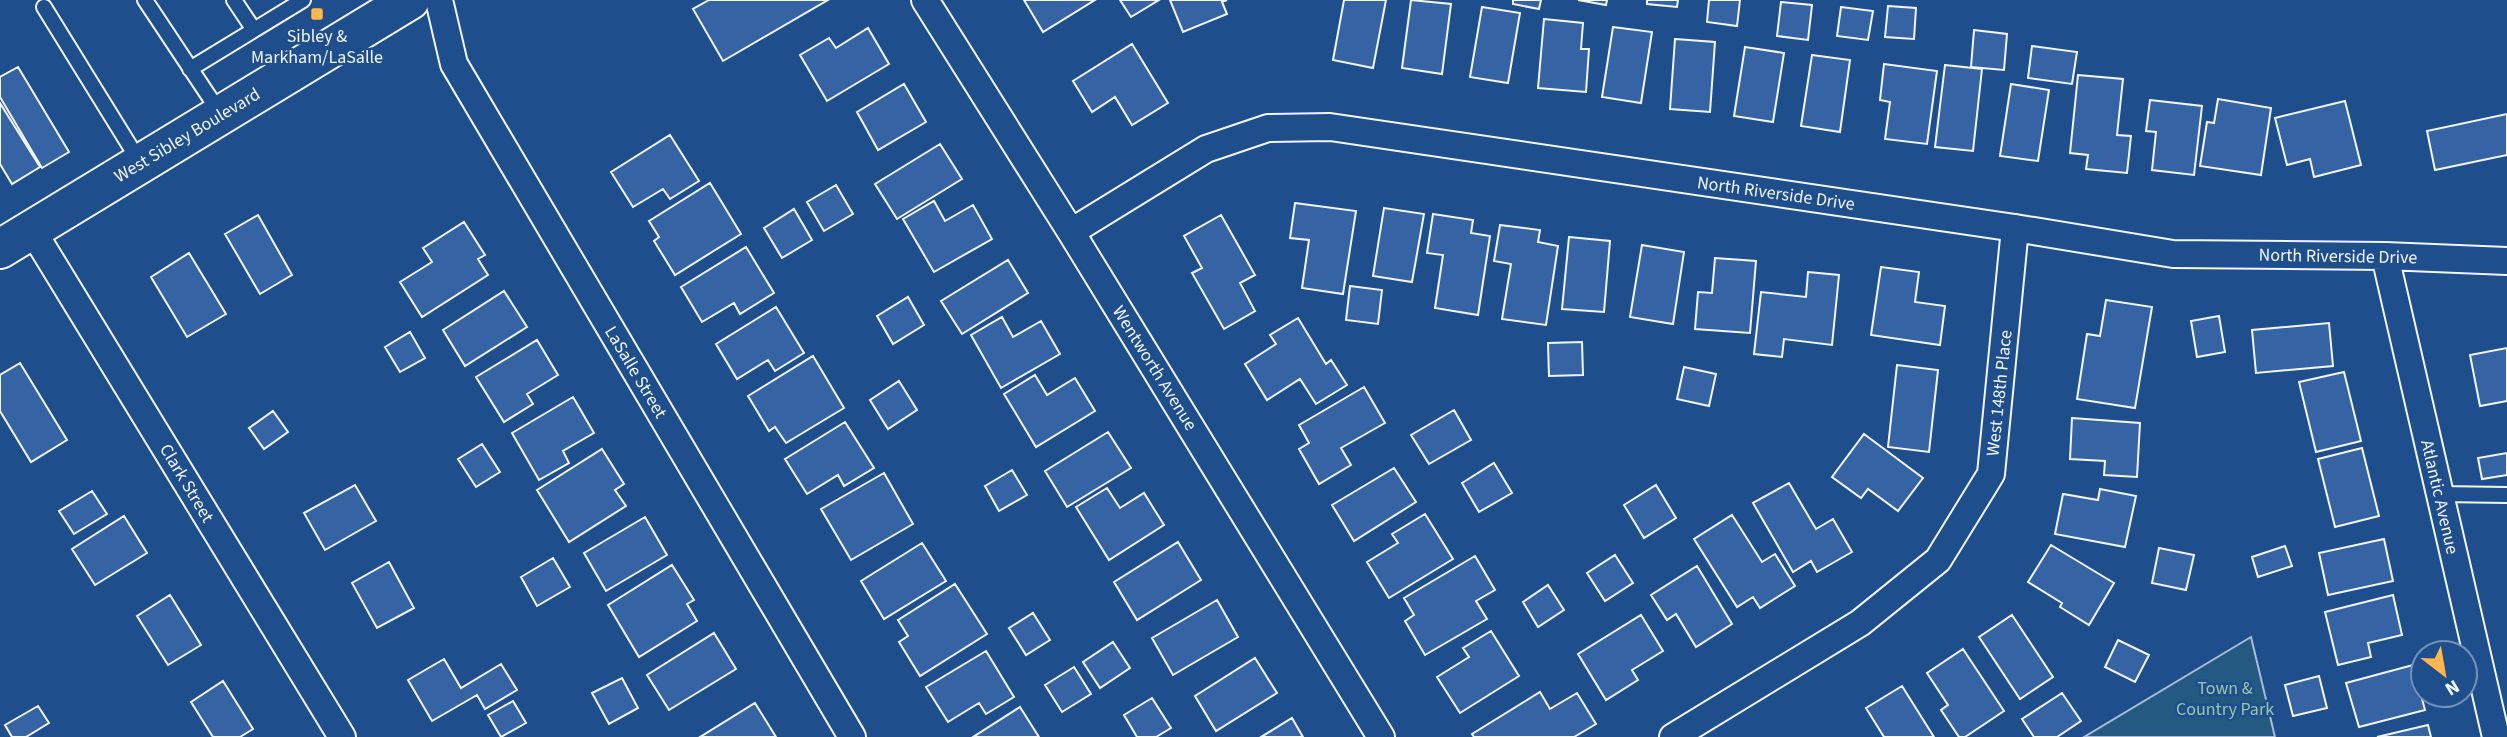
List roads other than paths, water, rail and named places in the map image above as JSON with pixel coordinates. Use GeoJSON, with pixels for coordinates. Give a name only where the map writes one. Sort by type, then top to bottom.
{"type":"FeatureCollection","features":[{"type":"Feature","properties":{"kind":"main road","name":"West Sibley Boulevard"},"geometry":{"type":"LineString","coordinates":[[0,249],[410,0]]}},
{"type":"Feature","properties":{"kind":"street","name":"LaSalle Street"},"geometry":{"type":"LineString","coordinates":[[439,0],[454,64],[852,737]]}},
{"type":"Feature","properties":{"kind":"street","name":"Wentworth Avenue"},"geometry":{"type":"LineString","coordinates":[[925,0],[1072,232],[1381,737]]}},
{"type":"Feature","properties":{"kind":"street","name":"North Riverside Drive"},"geometry":{"type":"LineString","coordinates":[[1072,232],[1206,149],[1268,128],[1305,127],[1343,129],[2015,228],[2173,254],[2385,256],[2507,261]]}},
{"type":"Feature","properties":{"kind":"street","name":"West 148th Place"},"geometry":{"type":"LineString","coordinates":[[1673,737],[1860,623],[1938,560],[1991,474],[2015,228]]}},
{"type":"Feature","properties":{"kind":"street","name":"Clark Street"},"geometry":{"type":"LineString","coordinates":[[32,230],[342,737]]}},
{"type":"Feature","properties":{"kind":"street","name":"Atlantic Avenue"},"geometry":{"type":"LineString","coordinates":[[2385,256],[2496,737]]}},
{"type":"Feature","properties":{"kind":"lane"},"geometry":{"type":"LineString","coordinates":[[145,0],[221,115]]}},
{"type":"Feature","properties":{"kind":"lane"},"geometry":{"type":"LineString","coordinates":[[234,0],[254,30]]}},
{"type":"Feature","properties":{"kind":"lane"},"geometry":{"type":"LineString","coordinates":[[190,69],[303,0]]}},
{"type":"Feature","properties":{"kind":"lane"},"geometry":{"type":"LineString","coordinates":[[44,7],[141,164]]}},
{"type":"Feature","properties":{"kind":"lane"},"geometry":{"type":"LineString","coordinates":[[2439,494],[2507,495]]}},
{"type":"Feature","properties":{"kind":"place","name":"Sibley & Markham/LaSalle"},"geometry":{"type":"Point","coordinates":[317,14]}},
{"type":"Feature","properties":{"kind":"park label","name":"Town & Country Park"},"geometry":{"type":"Point","coordinates":[2225,698]}}]}
